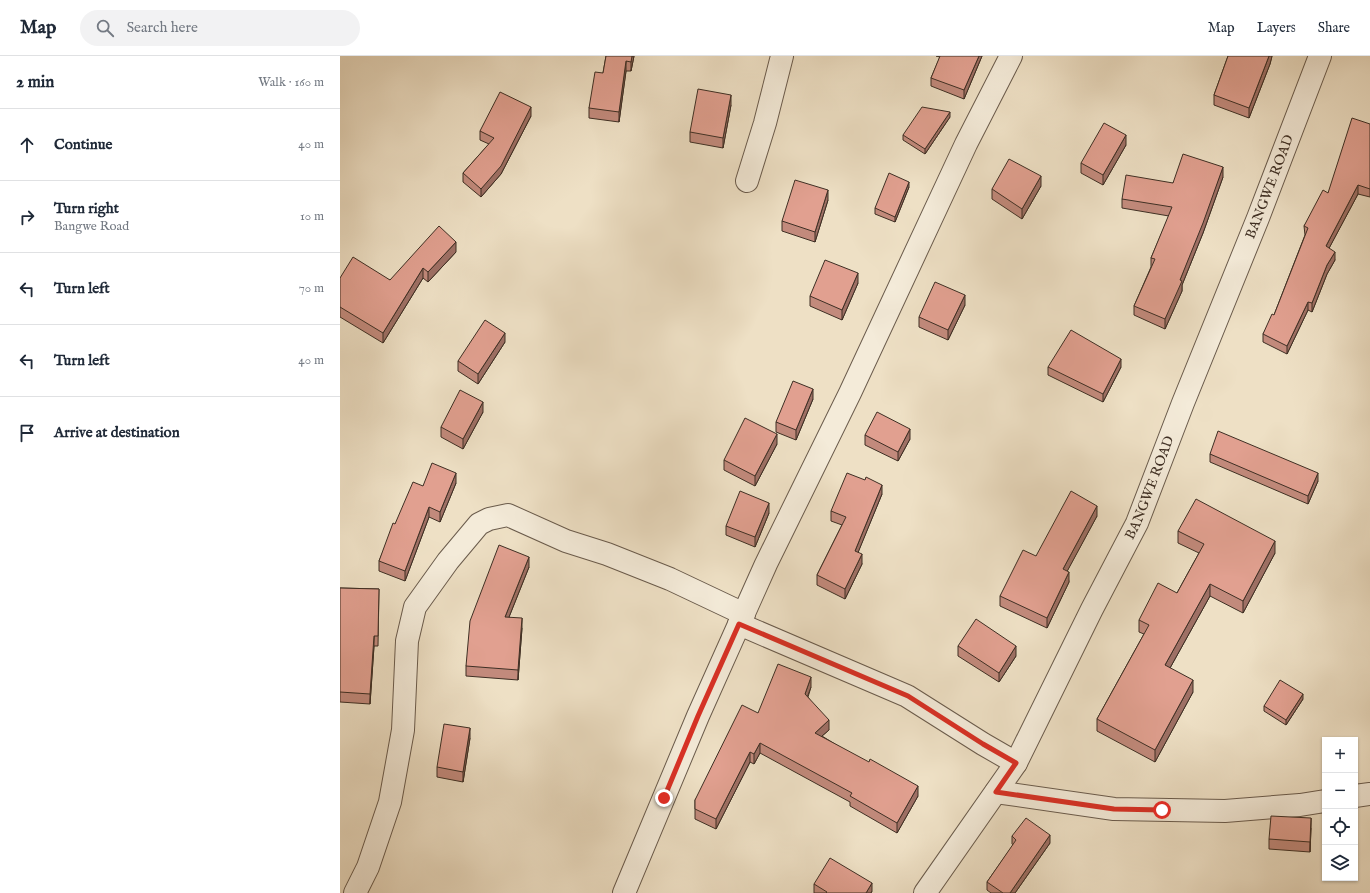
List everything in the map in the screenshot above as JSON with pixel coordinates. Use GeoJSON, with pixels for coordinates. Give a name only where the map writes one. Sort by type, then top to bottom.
{"type":"FeatureCollection","features":[{"type":"Feature","properties":{"kind":"street"},"geometry":{"type":"LineString","coordinates":[[747,181],[765,122],[782,56]]}},
{"type":"Feature","properties":{"kind":"street"},"geometry":{"type":"LineString","coordinates":[[624,893],[698,716],[770,557],[853,386],[966,144],[1011,56]]}},
{"type":"Feature","properties":{"kind":"street","name":"BANGWE ROAD"},"geometry":{"type":"LineString","coordinates":[[925,893],[1016,763],[1092,609],[1137,523],[1183,403],[1258,218],[1320,56]]}},
{"type":"Feature","properties":{"kind":"street"},"geometry":{"type":"LineString","coordinates":[[355,893],[368,867],[390,802],[403,730],[407,641],[415,607],[448,562],[479,524],[489,519],[508,516],[566,541],[606,554],[670,579],[742,619],[908,696],[983,744],[1016,763]]}},
{"type":"Feature","properties":{"kind":"street"},"geometry":{"type":"LineString","coordinates":[[996,792],[1114,809],[1225,811],[1300,805],[1322,801]]}},
{"type":"Feature","properties":{"kind":"street"},"geometry":{"type":"LineString","coordinates":[[1358,796],[1370,794]]}},
{"type":"Feature","properties":{"kind":"building"},"geometry":{"type":"Polygon","coordinates":[[[606,56],[632,56],[631,62],[626,61],[619,112],[589,108],[595,72],[603,73],[606,56]]]}},
{"type":"Feature","properties":{"kind":"building"},"geometry":{"type":"Polygon","coordinates":[[[940,56],[979,56],[964,90],[931,78],[940,56]]]}},
{"type":"Feature","properties":{"kind":"building"},"geometry":{"type":"Polygon","coordinates":[[[1228,56],[1269,56],[1249,108],[1214,95],[1228,56]]]}},
{"type":"Feature","properties":{"kind":"building"},"geometry":{"type":"Polygon","coordinates":[[[698,89],[731,95],[723,138],[690,132],[698,89]]]}},
{"type":"Feature","properties":{"kind":"building"},"geometry":{"type":"Polygon","coordinates":[[[500,92],[531,107],[501,166],[481,189],[463,173],[494,138],[480,131],[500,92]]]}},
{"type":"Feature","properties":{"kind":"building"},"geometry":{"type":"Polygon","coordinates":[[[922,107],[950,112],[925,149],[903,135],[922,107]]]}},
{"type":"Feature","properties":{"kind":"building"},"geometry":{"type":"Polygon","coordinates":[[[1352,118],[1370,124],[1370,189],[1358,185],[1326,246],[1335,252],[1327,265],[1312,303],[1308,302],[1287,346],[1263,334],[1272,314],[1274,315],[1308,228],[1304,226],[1323,190],[1328,193],[1352,118]]]}},
{"type":"Feature","properties":{"kind":"building"},"geometry":{"type":"Polygon","coordinates":[[[1104,123],[1126,135],[1103,175],[1081,163],[1104,123]]]}},
{"type":"Feature","properties":{"kind":"building"},"geometry":{"type":"Polygon","coordinates":[[[1183,154],[1223,167],[1203,223],[1180,280],[1182,281],[1165,319],[1134,306],[1155,259],[1151,258],[1172,207],[1122,199],[1126,175],[1173,183],[1183,154]]]}},
{"type":"Feature","properties":{"kind":"building"},"geometry":{"type":"Polygon","coordinates":[[[1009,159],[1041,176],[1022,209],[992,189],[1009,159]]]}},
{"type":"Feature","properties":{"kind":"building"},"geometry":{"type":"Polygon","coordinates":[[[889,173],[909,182],[895,217],[875,208],[889,173]]]}},
{"type":"Feature","properties":{"kind":"building"},"geometry":{"type":"Polygon","coordinates":[[[795,180],[828,190],[815,232],[782,221],[795,180]]]}},
{"type":"Feature","properties":{"kind":"building"},"geometry":{"type":"Polygon","coordinates":[[[439,226],[456,242],[428,272],[423,268],[383,333],[340,307],[340,278],[353,257],[390,280],[439,226]]]}},
{"type":"Feature","properties":{"kind":"building"},"geometry":{"type":"Polygon","coordinates":[[[825,260],[858,273],[842,310],[810,296],[825,260]]]}},
{"type":"Feature","properties":{"kind":"building"},"geometry":{"type":"Polygon","coordinates":[[[935,282],[965,295],[948,330],[919,317],[935,282]]]}},
{"type":"Feature","properties":{"kind":"building"},"geometry":{"type":"Polygon","coordinates":[[[485,320],[505,333],[478,374],[458,361],[485,320]]]}},
{"type":"Feature","properties":{"kind":"building"},"geometry":{"type":"Polygon","coordinates":[[[1071,330],[1121,359],[1103,394],[1048,367],[1071,330]]]}},
{"type":"Feature","properties":{"kind":"building"},"geometry":{"type":"Polygon","coordinates":[[[793,381],[813,389],[796,430],[776,422],[793,381]]]}},
{"type":"Feature","properties":{"kind":"building"},"geometry":{"type":"Polygon","coordinates":[[[460,390],[483,402],[463,439],[441,427],[460,390]]]}},
{"type":"Feature","properties":{"kind":"building"},"geometry":{"type":"Polygon","coordinates":[[[877,412],[910,429],[898,452],[865,435],[877,412]]]}},
{"type":"Feature","properties":{"kind":"building"},"geometry":{"type":"Polygon","coordinates":[[[745,418],[777,434],[755,476],[724,460],[745,418]]]}},
{"type":"Feature","properties":{"kind":"building"},"geometry":{"type":"Polygon","coordinates":[[[1218,431],[1318,473],[1308,496],[1210,454],[1218,431]]]}},
{"type":"Feature","properties":{"kind":"building"},"geometry":{"type":"Polygon","coordinates":[[[432,463],[456,473],[440,512],[429,507],[405,571],[379,561],[393,523],[395,524],[413,482],[423,486],[432,463]]]}},
{"type":"Feature","properties":{"kind":"building"},"geometry":{"type":"Polygon","coordinates":[[[847,473],[865,480],[866,477],[882,485],[855,551],[862,554],[845,589],[817,575],[846,517],[831,511],[847,473]]]}},
{"type":"Feature","properties":{"kind":"building"},"geometry":{"type":"Polygon","coordinates":[[[740,491],[769,503],[755,537],[726,526],[740,491]]]}},
{"type":"Feature","properties":{"kind":"building"},"geometry":{"type":"Polygon","coordinates":[[[1071,491],[1097,506],[1063,569],[1069,572],[1047,618],[1000,596],[1023,550],[1036,556],[1071,491]]]}},
{"type":"Feature","properties":{"kind":"building"},"geometry":{"type":"Polygon","coordinates":[[[1196,499],[1275,541],[1243,601],[1210,584],[1165,665],[1193,680],[1155,750],[1097,719],[1149,625],[1139,620],[1158,583],[1177,593],[1204,544],[1178,531],[1196,499]]]}},
{"type":"Feature","properties":{"kind":"building"},"geometry":{"type":"Polygon","coordinates":[[[499,545],[529,557],[505,617],[522,618],[518,670],[466,666],[470,621],[499,545]]]}},
{"type":"Feature","properties":{"kind":"building"},"geometry":{"type":"Polygon","coordinates":[[[340,588],[379,589],[378,636],[374,636],[370,694],[340,692],[340,588]]]}},
{"type":"Feature","properties":{"kind":"building"},"geometry":{"type":"Polygon","coordinates":[[[976,619],[1016,646],[999,673],[958,646],[976,619]]]}},
{"type":"Feature","properties":{"kind":"building"},"geometry":{"type":"Polygon","coordinates":[[[778,664],[811,677],[805,694],[829,720],[815,733],[869,762],[870,759],[918,786],[897,823],[850,796],[852,793],[760,743],[754,754],[750,752],[716,819],[695,809],[695,800],[742,705],[758,713],[778,664]]]}},
{"type":"Feature","properties":{"kind":"building"},"geometry":{"type":"Polygon","coordinates":[[[1280,680],[1303,694],[1286,720],[1264,706],[1280,680]]]}},
{"type":"Feature","properties":{"kind":"building"},"geometry":{"type":"Polygon","coordinates":[[[444,724],[470,728],[463,772],[437,767],[444,724]]]}},
{"type":"Feature","properties":{"kind":"building"},"geometry":{"type":"Polygon","coordinates":[[[1271,816],[1311,818],[1310,842],[1269,839],[1271,816]]]}},
{"type":"Feature","properties":{"kind":"building"},"geometry":{"type":"Polygon","coordinates":[[[1026,818],[1050,835],[1010,893],[1003,893],[987,882],[1016,840],[1012,836],[1026,818]]]}},
{"type":"Feature","properties":{"kind":"building"},"geometry":{"type":"Polygon","coordinates":[[[830,858],[872,883],[866,893],[826,893],[827,892],[814,884],[830,858]]]}},
{"type":"Feature","properties":{"kind":"route"},"geometry":{"type":"LineString","coordinates":[[664,798],[698,716],[739,624],[908,696],[983,744],[1016,763],[996,792],[1114,809],[1162,810]]}}]}
